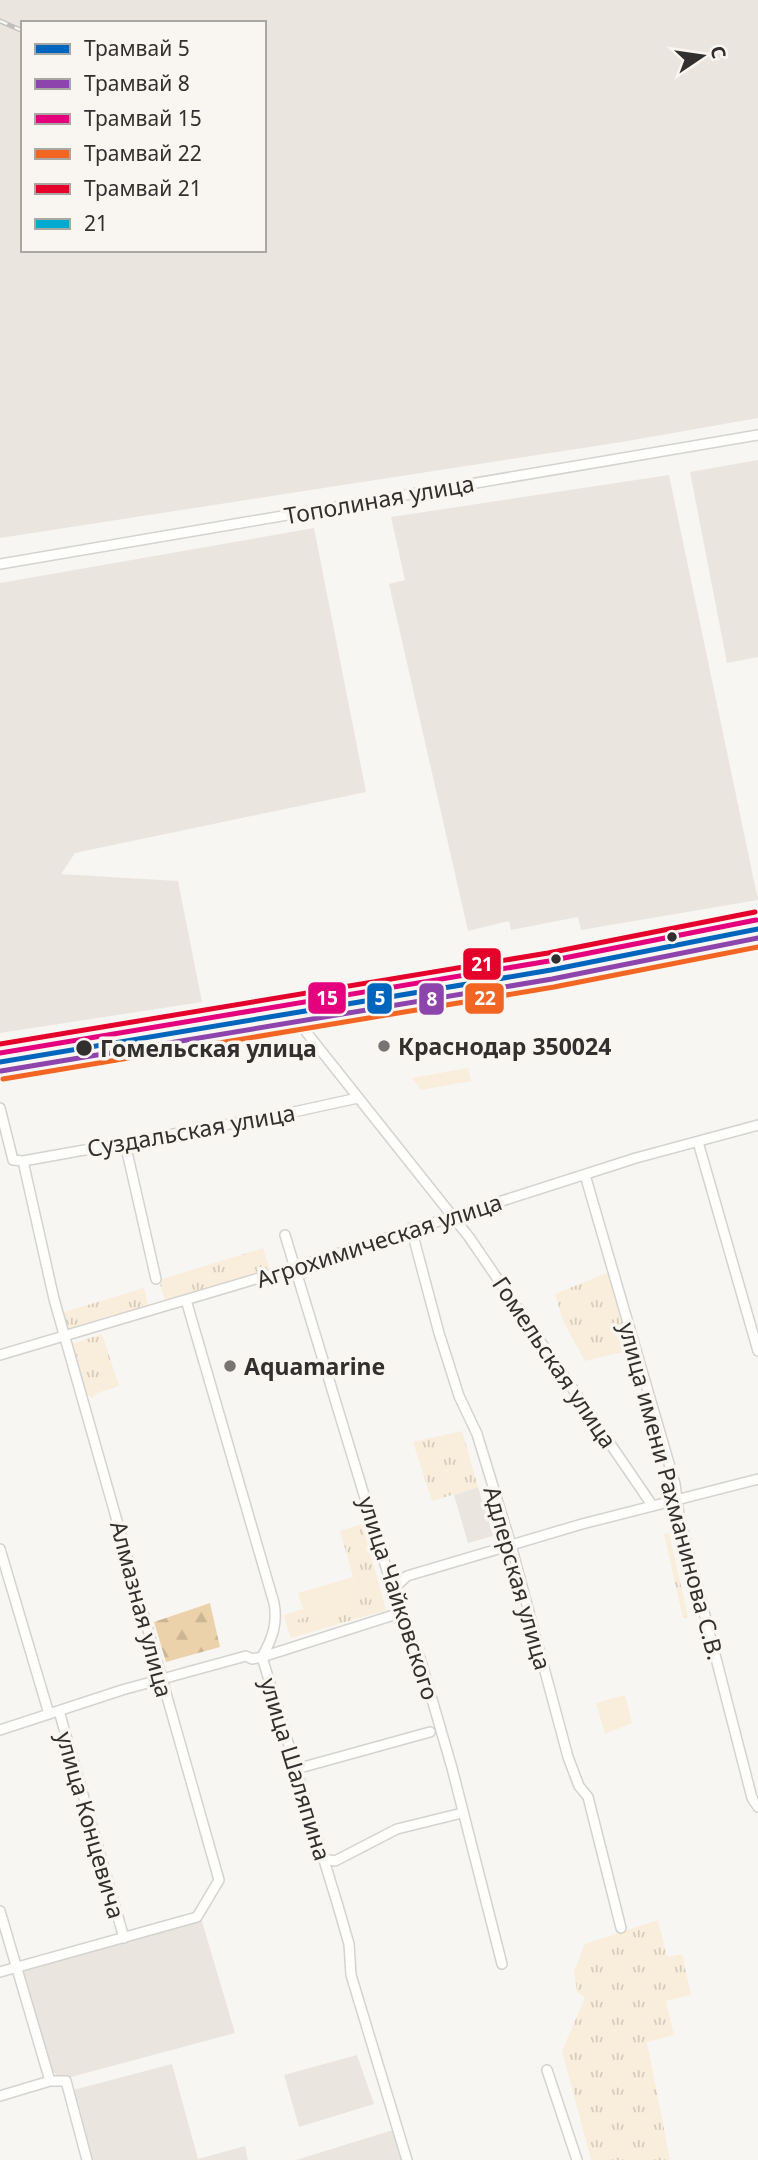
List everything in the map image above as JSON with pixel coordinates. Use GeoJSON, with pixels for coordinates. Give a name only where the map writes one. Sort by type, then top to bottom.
{"type":"FeatureCollection","features":[{"type":"Feature","properties":{"kind":"street","name":"Тополиная улица"},"geometry":{"type":"LineString","coordinates":[[0,564],[758,435]]}},
{"type":"Feature","properties":{"kind":"street"},"geometry":{"type":"LineString","coordinates":[[0,1053],[549,960],[758,921]]}},
{"type":"Feature","properties":{"kind":"street"},"geometry":{"type":"LineString","coordinates":[[0,1074],[591,976],[758,943]]}},
{"type":"Feature","properties":{"kind":"street","name":"Гомельская улица"},"geometry":{"type":"LineString","coordinates":[[299,1023],[453,1215],[652,1505]]}},
{"type":"Feature","properties":{"kind":"street","name":"Суздальская улица"},"geometry":{"type":"LineString","coordinates":[[23,1161],[280,1115],[358,1098]]}},
{"type":"Feature","properties":{"kind":"street","name":"Алмазная улица"},"geometry":{"type":"LineString","coordinates":[[0,1108],[13,1160],[23,1161],[65,1338],[117,1514],[160,1681],[219,1880],[197,1917],[124,1938]]}},
{"type":"Feature","properties":{"kind":"street","name":"Агрохимическая улица"},"geometry":{"type":"LineString","coordinates":[[0,1355],[296,1268],[453,1215],[758,1125]]}},
{"type":"Feature","properties":{"kind":"street"},"geometry":{"type":"LineString","coordinates":[[698,1142],[758,1351]]}},
{"type":"Feature","properties":{"kind":"street"},"geometry":{"type":"LineString","coordinates":[[125,1143],[156,1279]]}},
{"type":"Feature","properties":{"kind":"street","name":"улица имени Рахманинова С.В."},"geometry":{"type":"LineString","coordinates":[[585,1175],[678,1498],[693,1571],[752,1798],[758,1807]]}},
{"type":"Feature","properties":{"kind":"street","name":"Адлерская улица"},"geometry":{"type":"LineString","coordinates":[[411,1228],[439,1333],[459,1396],[477,1434],[510,1545],[568,1757],[579,1786],[587,1797],[621,1928]]}},
{"type":"Feature","properties":{"kind":"street","name":"улица Чайковского"},"geometry":{"type":"LineString","coordinates":[[285,1234],[400,1614],[420,1658],[452,1768],[502,1964]]}},
{"type":"Feature","properties":{"kind":"street","name":"улица Шаляпина"},"geometry":{"type":"LineString","coordinates":[[186,1300],[274,1603],[275,1627],[271,1642],[262,1657],[349,1944],[351,1975],[407,2160]]}},
{"type":"Feature","properties":{"kind":"street"},"geometry":{"type":"LineString","coordinates":[[394,1588],[407,1576],[510,1545],[678,1498],[758,1479]]}},
{"type":"Feature","properties":{"kind":"street","name":"улица Концевича"},"geometry":{"type":"LineString","coordinates":[[0,1549],[124,1938]]}},
{"type":"Feature","properties":{"kind":"street"},"geometry":{"type":"LineString","coordinates":[[0,1730],[246,1656],[252,1659],[262,1657],[400,1614]]}},
{"type":"Feature","properties":{"kind":"street"},"geometry":{"type":"LineString","coordinates":[[296,1769],[430,1732]]}},
{"type":"Feature","properties":{"kind":"street"},"geometry":{"type":"LineString","coordinates":[[323,1859],[335,1861],[397,1829],[462,1812]]}},
{"type":"Feature","properties":{"kind":"street"},"geometry":{"type":"LineString","coordinates":[[0,1910],[50,2081]]}},
{"type":"Feature","properties":{"kind":"street"},"geometry":{"type":"LineString","coordinates":[[0,1972],[124,1938]]}},
{"type":"Feature","properties":{"kind":"street"},"geometry":{"type":"LineString","coordinates":[[547,2070],[577,2160]]}},
{"type":"Feature","properties":{"kind":"street"},"geometry":{"type":"LineString","coordinates":[[0,2096],[50,2081],[66,2081],[87,2160]]}},
{"type":"Feature","properties":{"kind":"shaded area"},"geometry":{"type":"Polygon","coordinates":[[[0,0],[758,0],[758,418],[622,442],[0,538],[0,0]]]}},
{"type":"Feature","properties":{"kind":"shaded area"},"geometry":{"type":"Polygon","coordinates":[[[758,460],[758,657],[727,663],[690,472],[758,460]]]}},
{"type":"Feature","properties":{"kind":"shaded area"},"geometry":{"type":"Polygon","coordinates":[[[669,475],[758,900],[581,930],[578,917],[511,930],[509,921],[468,931],[389,584],[405,580],[391,517],[669,475]]]}},
{"type":"Feature","properties":{"kind":"shaded area"},"geometry":{"type":"Polygon","coordinates":[[[314,528],[366,792],[75,853],[61,874],[178,881],[202,1002],[0,1033],[0,583],[314,528]]]}},
{"type":"Feature","properties":{"kind":"shaded area"},"geometry":{"type":"Polygon","coordinates":[[[478,1487],[493,1536],[468,1543],[454,1495],[478,1487]]]}},
{"type":"Feature","properties":{"kind":"shaded area"},"geometry":{"type":"Polygon","coordinates":[[[201,1918],[235,2033],[60,2080],[51,2068],[22,1972],[201,1918]]]}},
{"type":"Feature","properties":{"kind":"shaded area"},"geometry":{"type":"Polygon","coordinates":[[[357,2055],[374,2104],[299,2127],[284,2075],[357,2055]]]}},
{"type":"Feature","properties":{"kind":"shaded area"},"geometry":{"type":"Polygon","coordinates":[[[172,2064],[198,2159],[245,2146],[248,2160],[91,2160],[73,2090],[172,2064]]]}},
{"type":"Feature","properties":{"kind":"shaded area"},"geometry":{"type":"Polygon","coordinates":[[[393,2130],[402,2160],[296,2160],[393,2130]]]}},
{"type":"Feature","properties":{"kind":"green space"},"geometry":{"type":"Polygon","coordinates":[[[468,1068],[471,1081],[421,1090],[412,1078],[468,1068]]]}},
{"type":"Feature","properties":{"kind":"green space"},"geometry":{"type":"Polygon","coordinates":[[[263,1248],[270,1270],[165,1301],[159,1280],[263,1248]]]}},
{"type":"Feature","properties":{"kind":"green space"},"geometry":{"type":"Polygon","coordinates":[[[609,1272],[622,1315],[626,1351],[585,1361],[563,1321],[555,1294],[609,1272]]]}},
{"type":"Feature","properties":{"kind":"green space"},"geometry":{"type":"Polygon","coordinates":[[[144,1288],[149,1309],[66,1331],[61,1313],[144,1288]]]}},
{"type":"Feature","properties":{"kind":"green space"},"geometry":{"type":"Polygon","coordinates":[[[102,1334],[119,1386],[97,1393],[92,1398],[79,1389],[71,1353],[72,1344],[102,1334]]]}},
{"type":"Feature","properties":{"kind":"green space"},"geometry":{"type":"Polygon","coordinates":[[[462,1431],[478,1487],[432,1501],[413,1442],[462,1431]]]}},
{"type":"Feature","properties":{"kind":"green space"},"geometry":{"type":"Polygon","coordinates":[[[362,1524],[386,1610],[291,1638],[286,1623],[360,1601],[340,1531],[362,1524]]]}},
{"type":"Feature","properties":{"kind":"green space"},"geometry":{"type":"Polygon","coordinates":[[[669,1533],[688,1617],[683,1618],[664,1534],[669,1533]]]}},
{"type":"Feature","properties":{"kind":"green space"},"geometry":{"type":"Polygon","coordinates":[[[353,1577],[360,1602],[286,1623],[284,1615],[303,1609],[298,1593],[353,1577]]]}},
{"type":"Feature","properties":{"kind":"green space"},"geometry":{"type":"Polygon","coordinates":[[[210,1603],[220,1647],[166,1662],[154,1622],[210,1603]]]}},
{"type":"Feature","properties":{"kind":"green space"},"geometry":{"type":"Polygon","coordinates":[[[625,1695],[632,1723],[605,1734],[596,1703],[625,1695]]]}},
{"type":"Feature","properties":{"kind":"green space"},"geometry":{"type":"Polygon","coordinates":[[[658,1920],[667,1957],[682,1954],[691,1995],[666,2001],[674,2035],[647,2042],[670,2160],[591,2160],[562,2051],[585,1998],[577,1992],[574,1971],[585,1944],[658,1920]]]}},
{"type":"Feature","properties":{"kind":"railway"},"geometry":{"type":"LineString","coordinates":[[0,21],[21,30]]}},
{"type":"Feature","properties":{"kind":"tram line","name":"21"},"geometry":{"type":"LineString","coordinates":[[0,1044],[548,953],[755,912]]}},
{"type":"Feature","properties":{"kind":"tram line","name":"15"},"geometry":{"type":"LineString","coordinates":[[0,1053],[549,961],[756,920]]}},
{"type":"Feature","properties":{"kind":"tram line","name":"5"},"geometry":{"type":"LineString","coordinates":[[0,1062],[551,970],[758,929]]}},
{"type":"Feature","properties":{"kind":"tram line","name":"8"},"geometry":{"type":"LineString","coordinates":[[1,1071],[552,979],[758,938]]}},
{"type":"Feature","properties":{"kind":"tram line","name":"22"},"geometry":{"type":"LineString","coordinates":[[3,1079],[554,987],[758,947]]}},
{"type":"Feature","properties":{"kind":"transit line","name":"21"},"geometry":{"type":"LineString","coordinates":[[0,1053],[549,960],[758,921]]}},
{"type":"Feature","properties":{"kind":"place","name":"Краснодар 350024"},"geometry":{"type":"Point","coordinates":[384,1046]}},
{"type":"Feature","properties":{"kind":"place","name":"Гомельская улица"},"geometry":{"type":"Point","coordinates":[84,1048]}},
{"type":"Feature","properties":{"kind":"place","name":"Aquamarine"},"geometry":{"type":"Point","coordinates":[230,1366]}}]}
